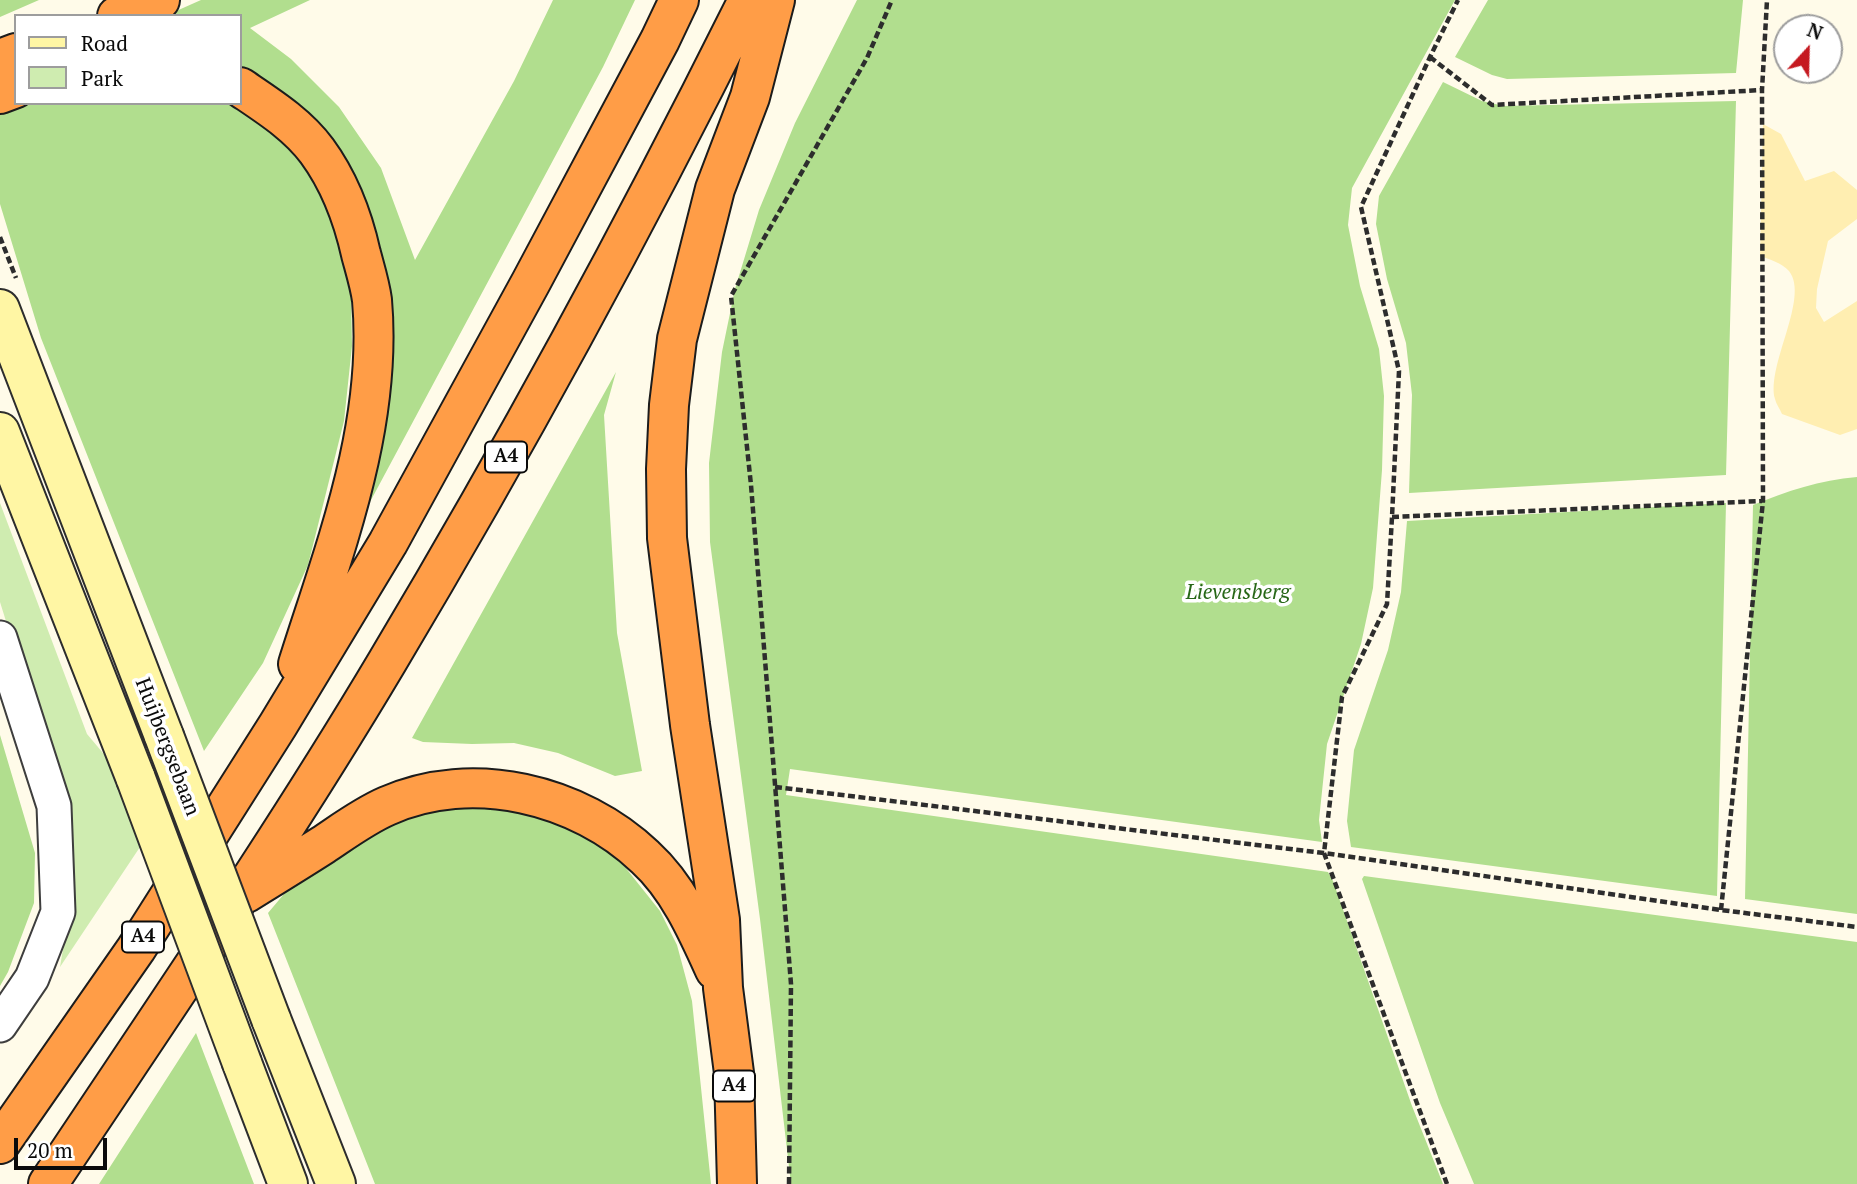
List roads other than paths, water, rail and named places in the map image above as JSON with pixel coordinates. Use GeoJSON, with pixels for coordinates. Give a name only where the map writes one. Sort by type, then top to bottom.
{"type":"FeatureCollection","features":[{"type":"Feature","properties":{"kind":"highway"},"geometry":{"type":"LineString","coordinates":[[122,14],[160,0]]}},
{"type":"Feature","properties":{"kind":"highway","name":"A4"},"geometry":{"type":"LineString","coordinates":[[0,1144],[136,949],[278,725],[401,519],[551,246],[679,0]]}},
{"type":"Feature","properties":{"kind":"highway","name":"A4"},"geometry":{"type":"LineString","coordinates":[[48,1184],[237,898],[386,664],[604,280],[748,0]]}},
{"type":"Feature","properties":{"kind":"highway","name":"A4"},"geometry":{"type":"LineString","coordinates":[[737,1184],[734,1073],[723,988],[720,920],[690,725],[667,538],[666,456],[677,339],[715,189],[750,97],[775,0]]}},
{"type":"Feature","properties":{"kind":"highway","name":"A4"},"geometry":{"type":"LineString","coordinates":[[242,88],[284,117],[317,151],[340,191],[356,228],[372,299],[372,371],[360,460],[339,535],[278,725]]}},
{"type":"Feature","properties":{"kind":"highway","name":"A4"},"geometry":{"type":"LineString","coordinates":[[237,898],[360,820],[415,796],[453,790],[486,789],[523,793],[558,803],[592,819],[646,858],[682,904],[723,988]]}},
{"type":"Feature","properties":{"kind":"main road","name":"Huijbergsebaan"},"geometry":{"type":"LineString","coordinates":[[0,309],[336,1184]]}},
{"type":"Feature","properties":{"kind":"main road","name":"Huijbergsebaan"},"geometry":{"type":"LineString","coordinates":[[0,432],[136,779],[288,1184]]}},
{"type":"Feature","properties":{"kind":"street"},"geometry":{"type":"LineString","coordinates":[[0,638],[54,806],[58,912],[32,978],[0,1025]]}},
{"type":"Feature","properties":{"kind":"park label","name":"Lievensberg"},"geometry":{"type":"Point","coordinates":[1238,593]}}]}
